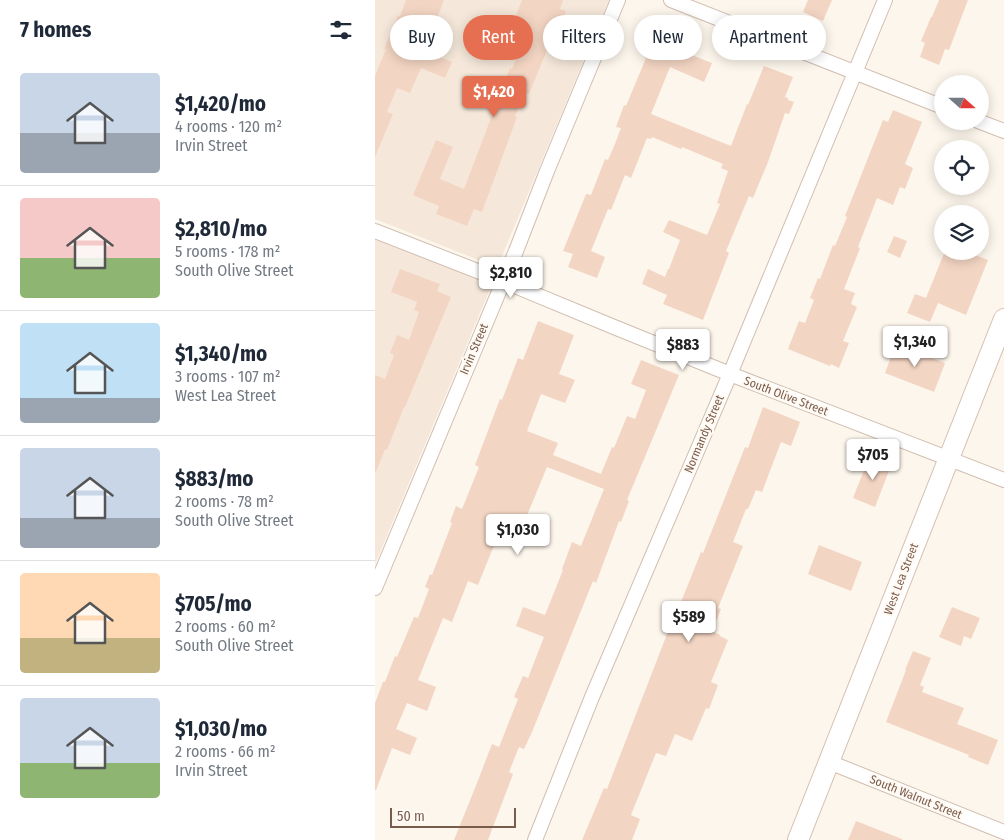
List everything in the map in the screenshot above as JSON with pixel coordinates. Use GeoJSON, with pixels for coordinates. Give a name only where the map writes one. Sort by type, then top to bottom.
{"type":"FeatureCollection","features":[{"type":"Feature","properties":{"kind":"main road","name":"West Lea Street"},"geometry":{"type":"LineString","coordinates":[[798,840],[1004,319]]}},
{"type":"Feature","properties":{"kind":"street","name":"Irvin Street"},"geometry":{"type":"LineString","coordinates":[[375,588],[516,251],[618,0]]}},
{"type":"Feature","properties":{"kind":"street"},"geometry":{"type":"LineString","coordinates":[[671,0],[934,103]]}},
{"type":"Feature","properties":{"kind":"street","name":"Normandy Street"},"geometry":{"type":"LineString","coordinates":[[535,840],[596,688],[730,374],[773,266],[885,0]]}},
{"type":"Feature","properties":{"kind":"street"},"geometry":{"type":"LineString","coordinates":[[989,125],[1004,131]]}},
{"type":"Feature","properties":{"kind":"street","name":"South Olive Street"},"geometry":{"type":"LineString","coordinates":[[375,231],[503,280],[730,374],[1004,480]]}},
{"type":"Feature","properties":{"kind":"street","name":"South Walnut Street"},"geometry":{"type":"LineString","coordinates":[[829,762],[1004,832]]}},
{"type":"Feature","properties":{"kind":"shaded area"},"geometry":{"type":"Polygon","coordinates":[[[375,0],[609,0],[603,15],[543,15],[543,60],[584,60],[502,256],[496,263],[486,263],[375,219],[375,0]]]}},
{"type":"Feature","properties":{"kind":"shaded area"},"geometry":{"type":"Polygon","coordinates":[[[375,237],[481,280],[489,284],[490,289],[375,564],[375,237]]]}},
{"type":"Feature","properties":{"kind":"building"},"geometry":{"type":"Polygon","coordinates":[[[406,0],[444,0],[438,15],[400,15],[406,0]]]}},
{"type":"Feature","properties":{"kind":"building"},"geometry":{"type":"Polygon","coordinates":[[[522,0],[563,0],[560,9],[566,11],[564,15],[543,15],[543,60],[529,94],[525,92],[515,116],[517,117],[482,212],[474,209],[467,226],[436,214],[439,206],[413,195],[436,140],[453,147],[440,179],[464,189],[510,68],[512,69],[516,60],[533,60],[533,15],[516,15],[522,0]]]}},
{"type":"Feature","properties":{"kind":"building"},"geometry":{"type":"Polygon","coordinates":[[[808,0],[832,0],[826,15],[810,15],[803,12],[808,0]]]}},
{"type":"Feature","properties":{"kind":"building"},"geometry":{"type":"Polygon","coordinates":[[[939,0],[968,0],[949,50],[945,49],[939,65],[920,57],[925,43],[921,41],[939,0]]]}},
{"type":"Feature","properties":{"kind":"building"},"geometry":{"type":"Polygon","coordinates":[[[390,35],[390,60],[447,60],[452,62],[445,78],[421,68],[410,93],[397,88],[387,112],[393,114],[375,157],[375,76],[386,49],[384,49],[390,35]]]}},
{"type":"Feature","properties":{"kind":"building"},"geometry":{"type":"Polygon","coordinates":[[[702,59],[712,63],[704,82],[670,67],[651,114],[731,146],[764,66],[793,77],[785,97],[794,102],[789,114],[785,113],[753,198],[749,196],[726,251],[729,253],[703,320],[663,304],[667,295],[642,284],[648,269],[665,277],[669,269],[680,240],[663,232],[669,220],[707,235],[720,204],[717,203],[728,171],[721,168],[723,164],[682,147],[681,149],[652,137],[651,139],[647,138],[631,178],[625,175],[611,210],[608,209],[591,251],[605,257],[597,278],[568,267],[573,254],[563,251],[586,194],[591,195],[605,159],[608,160],[615,144],[621,128],[616,127],[624,105],[626,106],[645,60],[702,59]]]}},
{"type":"Feature","properties":{"kind":"building"},"geometry":{"type":"Polygon","coordinates":[[[893,110],[922,122],[905,164],[913,168],[905,189],[900,187],[893,205],[877,198],[844,289],[855,293],[851,304],[857,307],[843,341],[849,343],[839,368],[831,364],[830,366],[788,349],[799,321],[805,323],[814,300],[810,298],[847,217],[845,216],[883,120],[888,122],[893,110]]]}},
{"type":"Feature","properties":{"kind":"building"},"geometry":{"type":"Polygon","coordinates":[[[894,236],[907,241],[900,258],[887,252],[894,236]]]}},
{"type":"Feature","properties":{"kind":"building"},"geometry":{"type":"Polygon","coordinates":[[[941,260],[988,260],[966,315],[938,303],[930,322],[907,313],[915,294],[926,298],[941,260]]]}},
{"type":"Feature","properties":{"kind":"building"},"geometry":{"type":"Polygon","coordinates":[[[400,269],[440,284],[437,291],[451,297],[387,450],[385,449],[375,472],[375,375],[385,379],[394,355],[390,353],[397,335],[409,340],[419,312],[414,310],[417,302],[391,292],[400,269]]]}},
{"type":"Feature","properties":{"kind":"building"},"geometry":{"type":"Polygon","coordinates":[[[538,321],[574,335],[559,374],[575,380],[565,403],[541,394],[527,431],[558,443],[553,455],[601,474],[627,416],[635,419],[646,390],[631,384],[641,360],[679,375],[627,500],[629,501],[621,522],[619,521],[596,583],[593,581],[532,732],[524,749],[519,747],[509,772],[513,774],[488,840],[454,840],[492,744],[499,747],[518,699],[514,697],[523,676],[528,678],[544,637],[516,626],[523,607],[545,615],[572,542],[581,546],[604,489],[547,467],[519,535],[501,528],[478,585],[468,581],[452,622],[443,618],[418,680],[436,687],[427,711],[407,703],[396,729],[417,738],[410,755],[392,748],[376,790],[375,703],[414,617],[418,618],[429,589],[425,587],[430,574],[432,575],[452,523],[450,522],[456,506],[462,509],[479,467],[475,465],[500,399],[502,400],[518,358],[523,360],[538,321]]]}},
{"type":"Feature","properties":{"kind":"building"},"geometry":{"type":"Polygon","coordinates":[[[896,344],[945,363],[934,392],[885,373],[896,344]]]}},
{"type":"Feature","properties":{"kind":"building"},"geometry":{"type":"Polygon","coordinates":[[[763,407],[800,422],[791,446],[781,442],[762,492],[756,490],[733,542],[743,546],[718,608],[721,609],[712,631],[728,640],[711,682],[718,685],[709,709],[706,708],[692,741],[675,734],[666,756],[656,753],[631,815],[640,819],[632,840],[582,840],[604,788],[607,789],[674,616],[701,552],[703,553],[745,447],[748,448],[763,407]]]}},
{"type":"Feature","properties":{"kind":"building"},"geometry":{"type":"Polygon","coordinates":[[[870,455],[892,463],[875,507],[853,498],[870,455]]]}},
{"type":"Feature","properties":{"kind":"building"},"geometry":{"type":"Polygon","coordinates":[[[819,545],[862,562],[851,591],[808,574],[819,545]]]}},
{"type":"Feature","properties":{"kind":"building"},"geometry":{"type":"Polygon","coordinates":[[[952,607],[980,618],[971,639],[964,636],[961,646],[939,637],[952,607]]]}},
{"type":"Feature","properties":{"kind":"building"},"geometry":{"type":"Polygon","coordinates":[[[913,651],[931,658],[920,685],[924,687],[922,692],[964,708],[957,724],[998,740],[988,765],[968,757],[969,755],[886,722],[913,651]]]}},
{"type":"Feature","properties":{"kind":"building"},"geometry":{"type":"Polygon","coordinates":[[[856,821],[902,839],[902,840],[848,840],[856,821]]]}}]}
